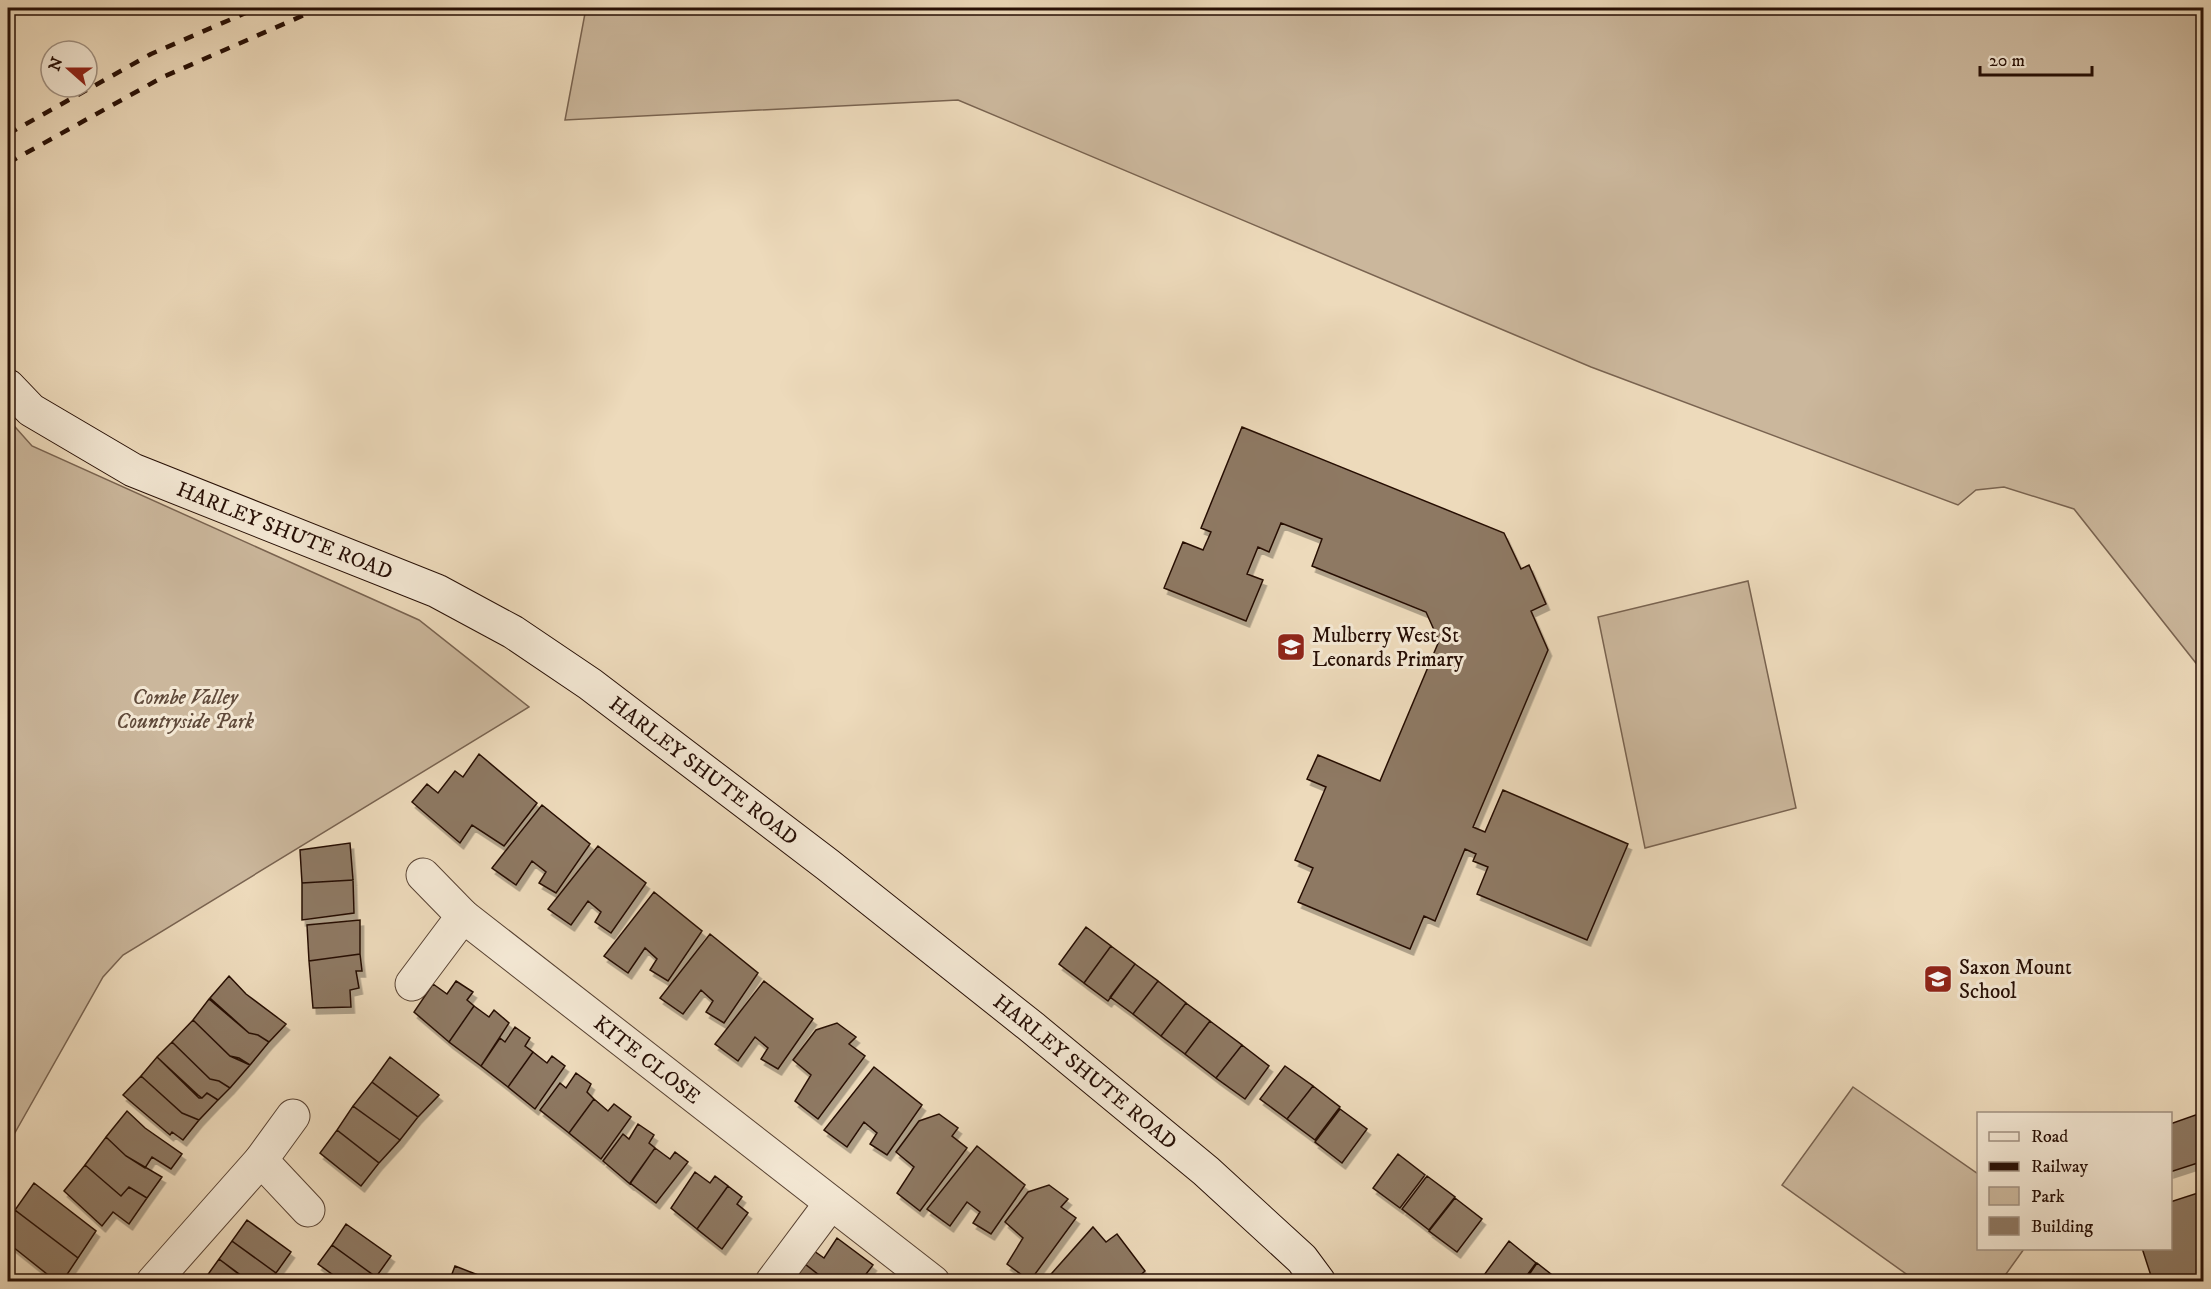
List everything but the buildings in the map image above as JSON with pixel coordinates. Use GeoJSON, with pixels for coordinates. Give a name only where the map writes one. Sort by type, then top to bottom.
{"type":"FeatureCollection","features":[{"type":"Feature","properties":{"kind":"main road","name":"HARLEY SHUTE ROAD"},"geometry":{"type":"LineString","coordinates":[[8,386],[31,410],[132,470],[437,591],[513,632],[590,684],[828,865],[1034,1028],[1206,1170],[1302,1259],[1319,1281]]}},
{"type":"Feature","properties":{"kind":"main road","name":"KITE CLOSE"},"geometry":{"type":"LineString","coordinates":[[423,875],[463,916],[933,1281]]}},
{"type":"Feature","properties":{"kind":"main road"},"geometry":{"type":"LineString","coordinates":[[412,984],[463,916]]}},
{"type":"Feature","properties":{"kind":"main road"},"geometry":{"type":"LineString","coordinates":[[153,1281],[261,1160],[293,1116]]}},
{"type":"Feature","properties":{"kind":"main road"},"geometry":{"type":"LineString","coordinates":[[261,1160],[308,1210]]}},
{"type":"Feature","properties":{"kind":"main road"},"geometry":{"type":"LineString","coordinates":[[772,1281],[831,1203]]}},
{"type":"Feature","properties":{"kind":"green space"},"geometry":{"type":"Polygon","coordinates":[[[586,8],[2203,8],[2203,672],[2074,509],[2004,487],[1976,490],[1958,505],[1591,367],[958,100],[565,120],[586,8]]]}},
{"type":"Feature","properties":{"kind":"green space","name":"Combe Valley Countryside Park"},"geometry":{"type":"Polygon","coordinates":[[[8,419],[32,446],[419,620],[529,707],[123,955],[103,977],[8,1145],[8,419]]]}},
{"type":"Feature","properties":{"kind":"green space"},"geometry":{"type":"Polygon","coordinates":[[[1748,581],[1796,808],[1645,848],[1598,617],[1748,581]]]}},
{"type":"Feature","properties":{"kind":"green space"},"geometry":{"type":"Polygon","coordinates":[[[1853,1087],[1977,1173],[1977,1250],[2023,1250],[2001,1281],[1916,1281],[1782,1185],[1853,1087]]]}},
{"type":"Feature","properties":{"kind":"railway"},"geometry":{"type":"LineString","coordinates":[[8,134],[151,54],[257,8]]}},
{"type":"Feature","properties":{"kind":"railway"},"geometry":{"type":"LineString","coordinates":[[8,163],[163,77],[320,8]]}},
{"type":"Feature","properties":{"kind":"place","name":"Mulberry West St Leonards Primary"},"geometry":{"type":"Point","coordinates":[1291,647]}},
{"type":"Feature","properties":{"kind":"place","name":"Saxon Mount School"},"geometry":{"type":"Point","coordinates":[1938,979]}}]}
